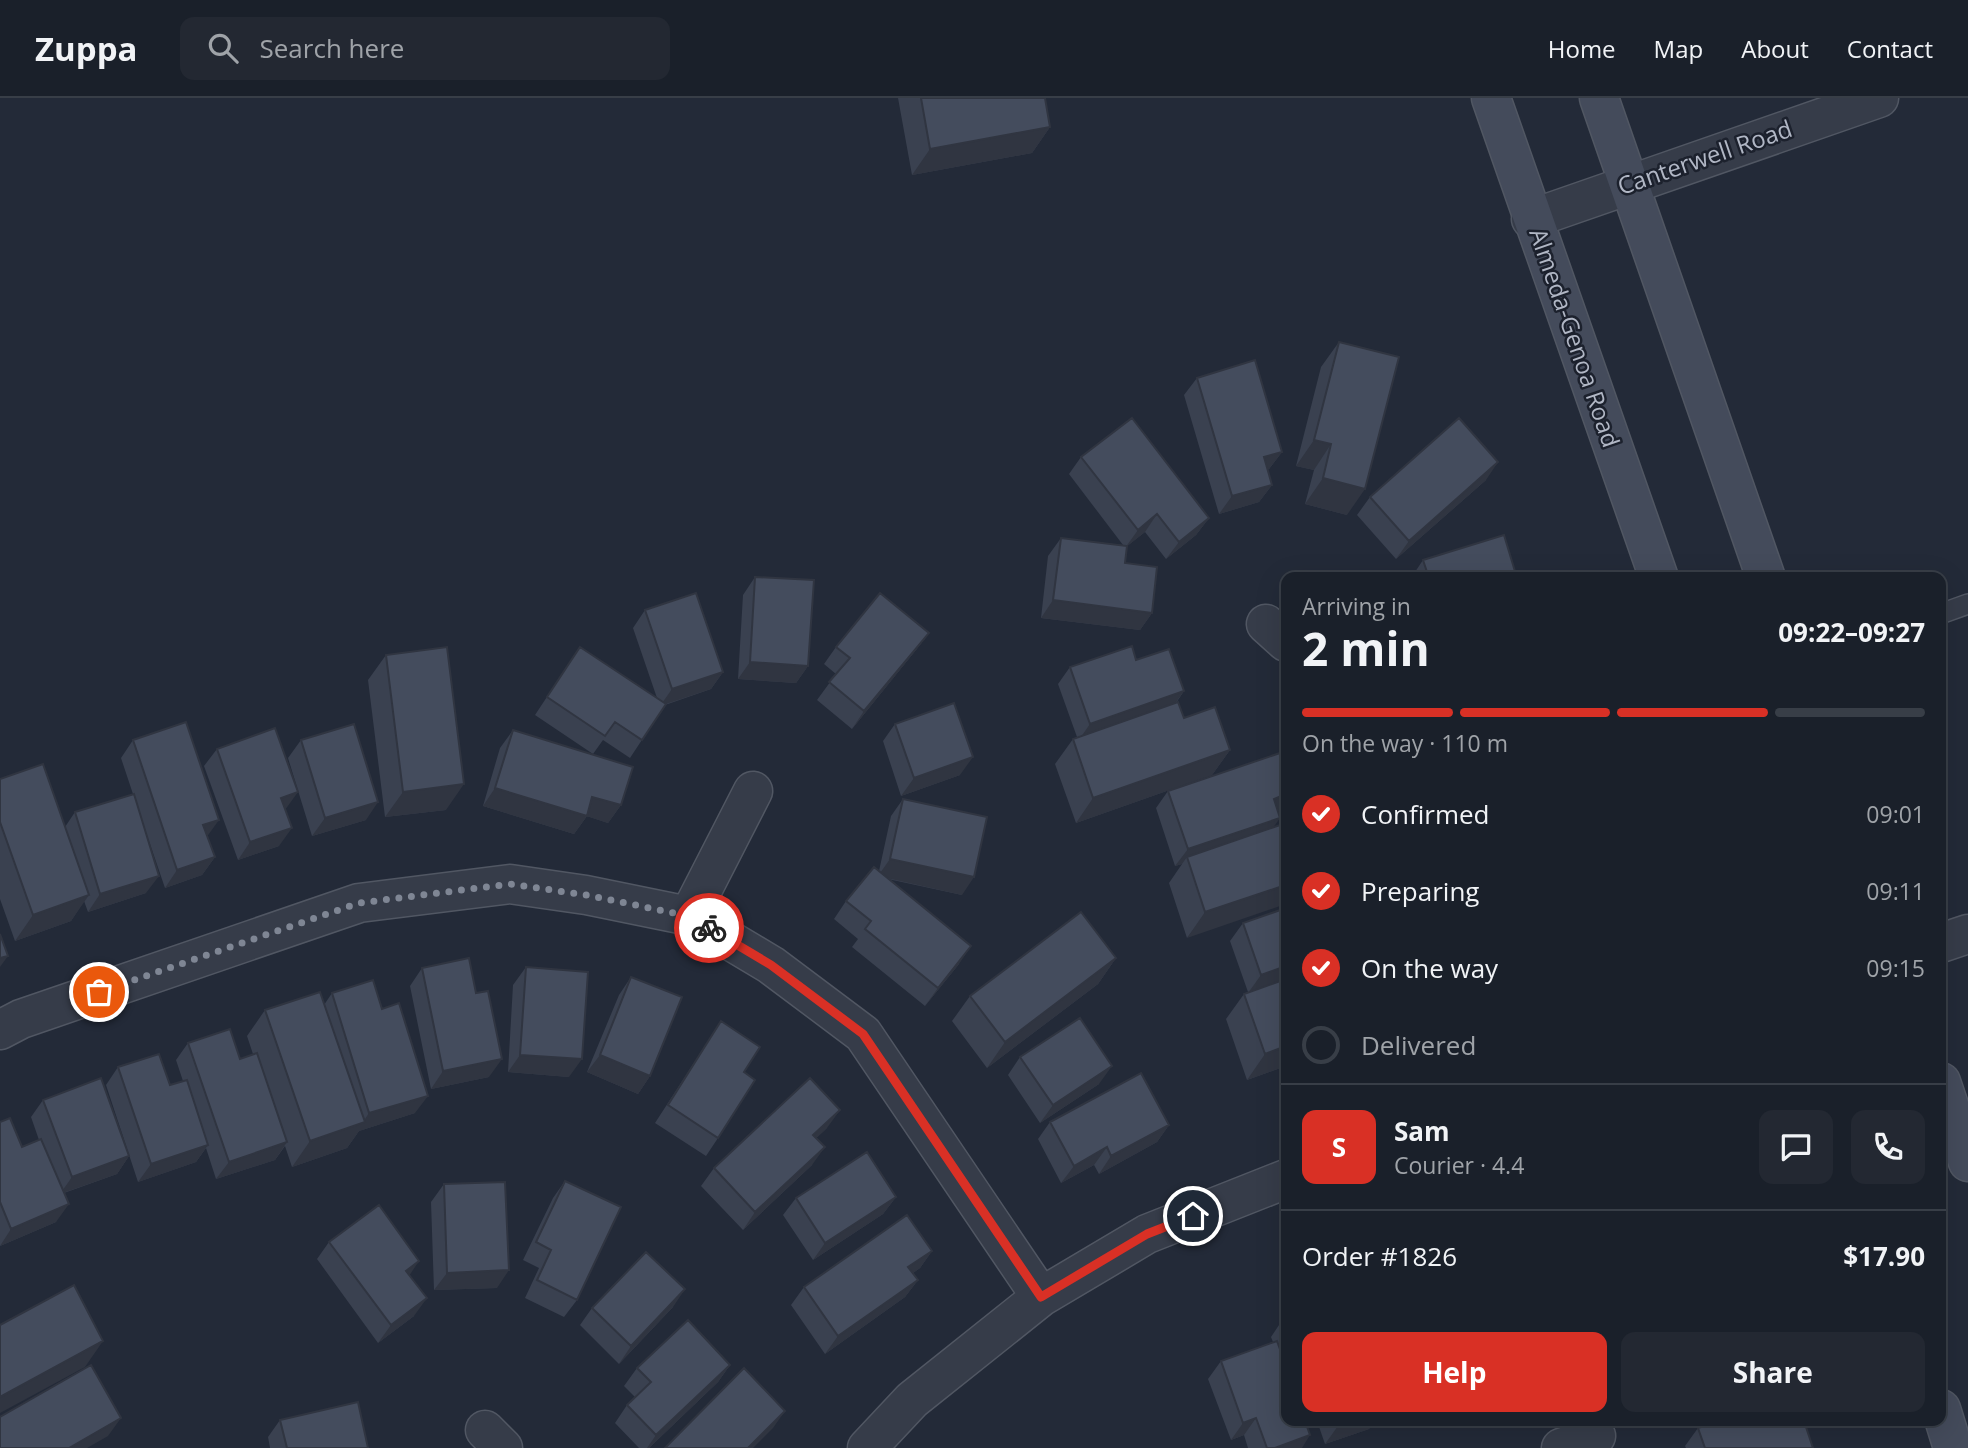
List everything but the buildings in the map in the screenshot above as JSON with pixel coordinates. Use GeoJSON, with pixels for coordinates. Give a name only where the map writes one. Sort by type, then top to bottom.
{"type":"FeatureCollection","features":[{"type":"Feature","properties":{"kind":"main road","name":"Almeda-Genoa Road"},"geometry":{"type":"LineString","coordinates":[[1491,98],[1656,572]]}},
{"type":"Feature","properties":{"kind":"main road"},"geometry":{"type":"LineString","coordinates":[[1599,98],[1764,572]]}},
{"type":"Feature","properties":{"kind":"main road"},"geometry":{"type":"LineString","coordinates":[[1946,1097],[1968,1162]]}},
{"type":"Feature","properties":{"kind":"main road"},"geometry":{"type":"LineString","coordinates":[[1946,1424],[1954,1448]]}},
{"type":"Feature","properties":{"kind":"street","name":"Canterwell Road"},"geometry":{"type":"LineString","coordinates":[[1531,219],[1841,104],[1879,98]]}},
{"type":"Feature","properties":{"kind":"street"},"geometry":{"type":"LineString","coordinates":[[689,916],[753,791]]}},
{"type":"Feature","properties":{"kind":"street"},"geometry":{"type":"LineString","coordinates":[[0,1030],[21,1019],[359,903],[510,884],[586,895],[689,916],[771,965],[863,1034],[1041,1297]]}},
{"type":"Feature","properties":{"kind":"street"},"geometry":{"type":"LineString","coordinates":[[1946,941],[1968,934]]}},
{"type":"Feature","properties":{"kind":"street"},"geometry":{"type":"LineString","coordinates":[[867,1448],[912,1400],[1041,1297],[1147,1234],[1281,1181]]}},
{"type":"Feature","properties":{"kind":"lane"},"geometry":{"type":"LineString","coordinates":[[1946,612],[1968,604]]}},
{"type":"Feature","properties":{"kind":"way so far"},"geometry":{"type":"LineString","coordinates":[[99,992],[359,903],[510,884],[586,895],[689,916],[709,928]]}},
{"type":"Feature","properties":{"kind":"route"},"geometry":{"type":"LineString","coordinates":[[709,928],[771,965],[863,1034],[1041,1297],[1147,1234],[1193,1216]]}}]}
